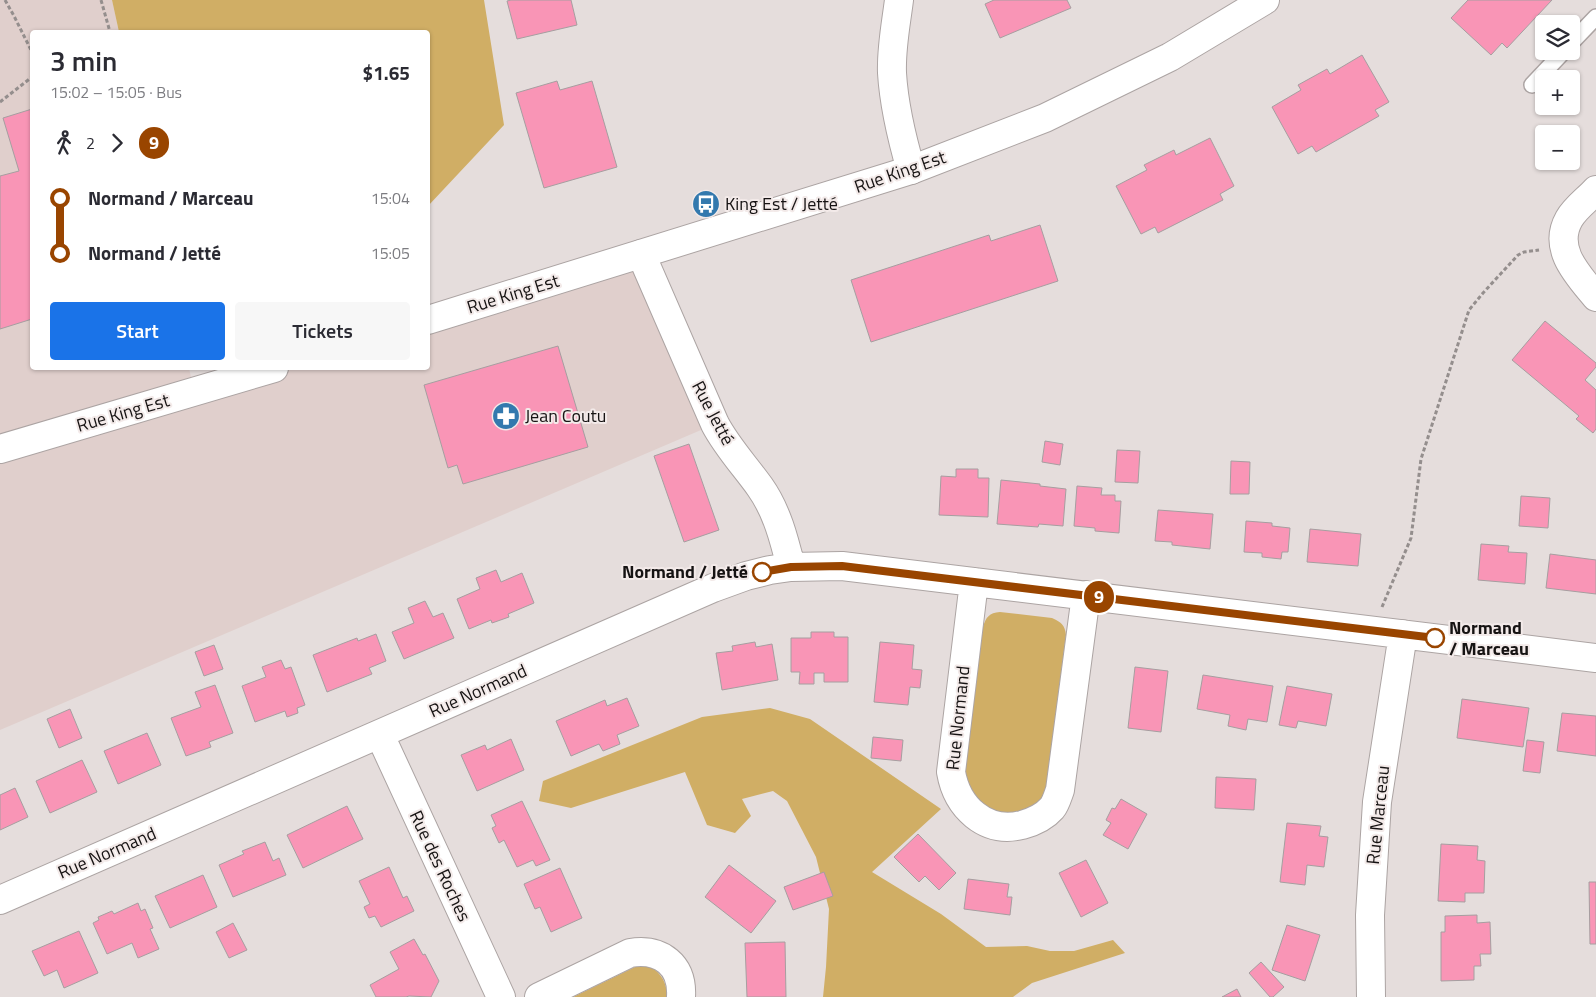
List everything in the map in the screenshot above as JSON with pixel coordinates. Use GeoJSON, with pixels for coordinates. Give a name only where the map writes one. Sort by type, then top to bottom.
{"type":"FeatureCollection","features":[{"type":"Feature","properties":{"kind":"street"},"geometry":{"type":"LineString","coordinates":[[899,0],[892,72],[902,138],[911,170]]}},
{"type":"Feature","properties":{"kind":"street","name":"Rue King Est"},"geometry":{"type":"LineString","coordinates":[[430,319],[911,170],[1045,118],[1170,57],[1265,0]]}},
{"type":"Feature","properties":{"kind":"street"},"geometry":{"type":"LineString","coordinates":[[1596,190],[1570,218],[1563,234],[1564,251],[1572,268],[1596,297]]}},
{"type":"Feature","properties":{"kind":"street","name":"Rue Jetté"},"geometry":{"type":"LineString","coordinates":[[641,254],[714,424],[762,489],[776,516],[791,567]]}},
{"type":"Feature","properties":{"kind":"street","name":"Rue King Est"},"geometry":{"type":"LineString","coordinates":[[0,449],[267,370]]}},
{"type":"Feature","properties":{"kind":"street","name":"Rue Normand"},"geometry":{"type":"LineString","coordinates":[[0,900],[713,588],[746,576],[791,567],[842,566],[1596,658]]}},
{"type":"Feature","properties":{"kind":"street","name":"Rue Normand"},"geometry":{"type":"LineString","coordinates":[[974,582],[951,772],[956,791],[966,808],[987,823],[1000,826],[1029,823],[1042,817],[1053,807],[1060,790],[1086,595]]}},
{"type":"Feature","properties":{"kind":"street","name":"Rue Marceau"},"geometry":{"type":"LineString","coordinates":[[1371,997],[1370,915],[1377,802],[1403,634]]}},
{"type":"Feature","properties":{"kind":"street","name":"Rue des Roches"},"geometry":{"type":"LineString","coordinates":[[380,735],[501,997]]}},
{"type":"Feature","properties":{"kind":"street"},"geometry":{"type":"LineString","coordinates":[[539,997],[630,953],[641,951],[662,957],[671,964],[681,984],[681,997]]}},
{"type":"Feature","properties":{"kind":"lane"},"geometry":{"type":"LineString","coordinates":[[1580,34],[1596,17]]}},
{"type":"Feature","properties":{"kind":"lane"},"geometry":{"type":"LineString","coordinates":[[1532,85],[1556,60]]}},
{"type":"Feature","properties":{"kind":"path"},"geometry":{"type":"LineString","coordinates":[[5,0],[30,48]]}},
{"type":"Feature","properties":{"kind":"path"},"geometry":{"type":"LineString","coordinates":[[101,0],[109,30]]}},
{"type":"Feature","properties":{"kind":"path"},"geometry":{"type":"LineString","coordinates":[[0,102],[30,79]]}},
{"type":"Feature","properties":{"kind":"path"},"geometry":{"type":"LineString","coordinates":[[1372,630],[1411,538],[1421,459],[1469,310],[1518,255],[1534,250],[1564,251]]}},
{"type":"Feature","properties":{"kind":"shaded area"},"geometry":{"type":"Polygon","coordinates":[[[0,0],[112,0],[119,30],[30,30],[30,370],[189,370],[194,392],[267,370],[430,370],[430,319],[641,254],[715,424],[0,730],[0,0]]]}},
{"type":"Feature","properties":{"kind":"shaded area"},"geometry":{"type":"Polygon","coordinates":[[[112,0],[484,0],[504,125],[430,204],[430,30],[119,30],[112,0]]]}},
{"type":"Feature","properties":{"kind":"shaded area"},"geometry":{"type":"Polygon","coordinates":[[[1000,612],[1052,618],[1062,624],[1066,635],[1045,795],[1035,807],[1029,810],[1007,814],[992,812],[980,805],[970,791],[965,774],[983,627],[988,616],[1000,612]]]}},
{"type":"Feature","properties":{"kind":"shaded area"},"geometry":{"type":"Polygon","coordinates":[[[770,708],[810,719],[941,809],[872,872],[941,914],[986,947],[1027,946],[1050,951],[1074,951],[1113,940],[1125,953],[1032,983],[1013,997],[823,997],[829,909],[816,857],[787,801],[773,791],[742,799],[751,816],[735,833],[707,825],[685,772],[571,808],[539,801],[543,781],[702,717],[770,708]]]}},
{"type":"Feature","properties":{"kind":"shaded area"},"geometry":{"type":"Polygon","coordinates":[[[650,966],[663,979],[667,997],[573,997],[635,967],[650,966]]]}},
{"type":"Feature","properties":{"kind":"building"},"geometry":{"type":"Polygon","coordinates":[[[571,0],[577,25],[517,39],[507,1],[571,0]]]}},
{"type":"Feature","properties":{"kind":"building"},"geometry":{"type":"Polygon","coordinates":[[[994,0],[1067,0],[1071,8],[1000,38],[985,4],[994,0]]]}},
{"type":"Feature","properties":{"kind":"building"},"geometry":{"type":"Polygon","coordinates":[[[1468,0],[1552,0],[1538,15],[1535,15],[1535,18],[1507,48],[1502,43],[1491,55],[1451,18],[1468,0]]]}},
{"type":"Feature","properties":{"kind":"building"},"geometry":{"type":"Polygon","coordinates":[[[1362,55],[1389,102],[1375,110],[1379,116],[1316,152],[1312,146],[1298,154],[1272,107],[1301,90],[1298,85],[1327,69],[1330,74],[1362,55]]]}},
{"type":"Feature","properties":{"kind":"building"},"geometry":{"type":"Polygon","coordinates":[[[557,81],[560,90],[592,81],[617,167],[544,188],[516,93],[557,81]]]}},
{"type":"Feature","properties":{"kind":"building"},"geometry":{"type":"Polygon","coordinates":[[[30,110],[30,320],[0,329],[0,176],[19,171],[3,118],[30,110]]]}},
{"type":"Feature","properties":{"kind":"building"},"geometry":{"type":"Polygon","coordinates":[[[1210,138],[1234,186],[1220,194],[1223,200],[1158,233],[1155,227],[1141,234],[1116,186],[1147,170],[1144,165],[1174,150],[1176,155],[1210,138]]]}},
{"type":"Feature","properties":{"kind":"building"},"geometry":{"type":"Polygon","coordinates":[[[1040,225],[1058,281],[871,342],[851,280],[989,235],[991,241],[1040,225]]]}},
{"type":"Feature","properties":{"kind":"building"},"geometry":{"type":"Polygon","coordinates":[[[1545,321],[1596,363],[1596,367],[1585,380],[1596,390],[1596,429],[1593,433],[1576,419],[1579,416],[1512,360],[1545,321]]]}},
{"type":"Feature","properties":{"kind":"building","name":"Jean Coutu"},"geometry":{"type":"Polygon","coordinates":[[[558,346],[588,447],[463,484],[457,465],[448,468],[424,385],[558,346]]]}},
{"type":"Feature","properties":{"kind":"building"},"geometry":{"type":"Polygon","coordinates":[[[1045,441],[1063,444],[1060,465],[1042,462],[1045,441]]]}},
{"type":"Feature","properties":{"kind":"building"},"geometry":{"type":"Polygon","coordinates":[[[689,444],[719,530],[684,542],[654,456],[689,444]]]}},
{"type":"Feature","properties":{"kind":"building"},"geometry":{"type":"Polygon","coordinates":[[[1117,450],[1140,451],[1138,483],[1115,482],[1117,450]]]}},
{"type":"Feature","properties":{"kind":"building"},"geometry":{"type":"Polygon","coordinates":[[[1231,461],[1250,462],[1249,494],[1230,494],[1231,461]]]}},
{"type":"Feature","properties":{"kind":"building"},"geometry":{"type":"Polygon","coordinates":[[[956,469],[978,469],[978,478],[989,478],[988,517],[939,515],[941,476],[956,477],[956,469]]]}},
{"type":"Feature","properties":{"kind":"building"},"geometry":{"type":"Polygon","coordinates":[[[1001,480],[1066,489],[1063,526],[1039,524],[1038,527],[997,524],[1001,480]]]}},
{"type":"Feature","properties":{"kind":"building"},"geometry":{"type":"Polygon","coordinates":[[[1077,486],[1102,488],[1101,495],[1115,495],[1115,501],[1121,501],[1119,533],[1095,531],[1095,528],[1074,526],[1077,486]]]}},
{"type":"Feature","properties":{"kind":"building"},"geometry":{"type":"Polygon","coordinates":[[[1521,496],[1550,498],[1548,528],[1519,526],[1521,496]]]}},
{"type":"Feature","properties":{"kind":"building"},"geometry":{"type":"Polygon","coordinates":[[[1158,510],[1213,514],[1210,549],[1172,545],[1172,542],[1155,541],[1158,510]]]}},
{"type":"Feature","properties":{"kind":"building"},"geometry":{"type":"Polygon","coordinates":[[[1246,521],[1272,523],[1272,526],[1290,528],[1288,552],[1282,552],[1281,559],[1262,557],[1262,553],[1244,552],[1246,521]]]}},
{"type":"Feature","properties":{"kind":"building"},"geometry":{"type":"Polygon","coordinates":[[[1310,529],[1361,534],[1358,566],[1307,562],[1310,529]]]}},
{"type":"Feature","properties":{"kind":"building"},"geometry":{"type":"Polygon","coordinates":[[[1481,544],[1509,546],[1508,552],[1527,553],[1525,584],[1478,580],[1481,544]]]}},
{"type":"Feature","properties":{"kind":"building"},"geometry":{"type":"Polygon","coordinates":[[[1550,554],[1596,560],[1596,594],[1546,588],[1550,554]]]}},
{"type":"Feature","properties":{"kind":"building"},"geometry":{"type":"Polygon","coordinates":[[[496,570],[501,582],[522,573],[534,603],[508,614],[509,617],[492,623],[491,620],[469,629],[457,599],[480,589],[476,578],[496,570]]]}},
{"type":"Feature","properties":{"kind":"building"},"geometry":{"type":"Polygon","coordinates":[[[425,601],[433,617],[443,613],[454,638],[404,659],[392,632],[414,623],[408,608],[425,601]]]}},
{"type":"Feature","properties":{"kind":"building"},"geometry":{"type":"Polygon","coordinates":[[[811,632],[834,632],[834,637],[848,637],[848,682],[824,682],[824,673],[814,673],[814,684],[799,684],[800,672],[791,672],[791,638],[811,638],[811,632]]]}},
{"type":"Feature","properties":{"kind":"building"},"geometry":{"type":"Polygon","coordinates":[[[376,634],[386,661],[369,668],[372,674],[327,692],[313,655],[357,638],[358,641],[376,634]]]}},
{"type":"Feature","properties":{"kind":"building"},"geometry":{"type":"Polygon","coordinates":[[[755,642],[756,647],[772,644],[778,680],[722,690],[716,653],[733,651],[732,646],[755,642]]]}},
{"type":"Feature","properties":{"kind":"building"},"geometry":{"type":"Polygon","coordinates":[[[880,642],[914,645],[912,669],[922,670],[920,688],[910,687],[908,705],[874,702],[880,642]]]}},
{"type":"Feature","properties":{"kind":"building"},"geometry":{"type":"Polygon","coordinates":[[[214,645],[223,669],[204,676],[195,652],[214,645]]]}},
{"type":"Feature","properties":{"kind":"building"},"geometry":{"type":"Polygon","coordinates":[[[281,660],[285,669],[291,667],[305,705],[297,708],[298,713],[287,717],[285,711],[255,722],[242,686],[266,677],[262,667],[281,660]]]}},
{"type":"Feature","properties":{"kind":"building"},"geometry":{"type":"Polygon","coordinates":[[[1135,667],[1168,671],[1161,732],[1128,728],[1135,667]]]}},
{"type":"Feature","properties":{"kind":"building"},"geometry":{"type":"Polygon","coordinates":[[[1203,675],[1273,686],[1267,722],[1248,719],[1246,730],[1228,726],[1230,715],[1197,709],[1203,675]]]}},
{"type":"Feature","properties":{"kind":"building"},"geometry":{"type":"Polygon","coordinates":[[[215,685],[233,733],[209,742],[211,747],[186,756],[171,718],[201,707],[195,692],[215,685]]]}},
{"type":"Feature","properties":{"kind":"building"},"geometry":{"type":"Polygon","coordinates":[[[1287,686],[1332,694],[1326,726],[1298,721],[1296,728],[1279,725],[1287,686]]]}},
{"type":"Feature","properties":{"kind":"building"},"geometry":{"type":"Polygon","coordinates":[[[627,698],[639,726],[617,735],[620,744],[603,751],[599,744],[571,756],[556,721],[605,700],[607,706],[627,698]]]}},
{"type":"Feature","properties":{"kind":"building"},"geometry":{"type":"Polygon","coordinates":[[[1462,699],[1529,708],[1523,747],[1457,738],[1462,699]]]}},
{"type":"Feature","properties":{"kind":"building"},"geometry":{"type":"Polygon","coordinates":[[[70,709],[82,738],[59,748],[47,719],[70,709]]]}},
{"type":"Feature","properties":{"kind":"building"},"geometry":{"type":"Polygon","coordinates":[[[1562,713],[1596,716],[1596,756],[1557,751],[1562,713]]]}},
{"type":"Feature","properties":{"kind":"building"},"geometry":{"type":"Polygon","coordinates":[[[147,733],[161,765],[118,784],[104,751],[147,733]]]}},
{"type":"Feature","properties":{"kind":"building"},"geometry":{"type":"Polygon","coordinates":[[[873,737],[903,740],[901,761],[871,758],[873,737]]]}},
{"type":"Feature","properties":{"kind":"building"},"geometry":{"type":"Polygon","coordinates":[[[511,739],[524,770],[477,791],[461,755],[485,745],[487,750],[511,739]]]}},
{"type":"Feature","properties":{"kind":"building"},"geometry":{"type":"Polygon","coordinates":[[[1527,740],[1544,742],[1540,773],[1523,771],[1527,740]]]}},
{"type":"Feature","properties":{"kind":"building"},"geometry":{"type":"Polygon","coordinates":[[[82,760],[97,792],[50,813],[36,781],[82,760]]]}},
{"type":"Feature","properties":{"kind":"building"},"geometry":{"type":"Polygon","coordinates":[[[1216,777],[1256,779],[1254,810],[1215,808],[1216,777]]]}},
{"type":"Feature","properties":{"kind":"building"},"geometry":{"type":"Polygon","coordinates":[[[15,788],[28,817],[0,830],[0,795],[15,788]]]}},
{"type":"Feature","properties":{"kind":"building"},"geometry":{"type":"Polygon","coordinates":[[[1121,799],[1147,814],[1128,849],[1103,835],[1111,823],[1106,820],[1112,808],[1115,809],[1121,799]]]}},
{"type":"Feature","properties":{"kind":"building"},"geometry":{"type":"Polygon","coordinates":[[[522,801],[550,860],[536,866],[533,860],[517,867],[504,840],[499,843],[492,828],[496,826],[491,815],[522,801]]]}},
{"type":"Feature","properties":{"kind":"building"},"geometry":{"type":"Polygon","coordinates":[[[347,806],[363,839],[303,868],[287,835],[347,806]]]}},
{"type":"Feature","properties":{"kind":"building"},"geometry":{"type":"Polygon","coordinates":[[[1287,823],[1321,826],[1319,836],[1328,837],[1324,867],[1307,865],[1305,885],[1280,882],[1287,823]]]}},
{"type":"Feature","properties":{"kind":"building"},"geometry":{"type":"Polygon","coordinates":[[[918,834],[956,873],[939,890],[925,876],[919,882],[894,857],[918,834]]]}},
{"type":"Feature","properties":{"kind":"building"},"geometry":{"type":"Polygon","coordinates":[[[265,842],[273,861],[279,858],[286,875],[233,897],[219,865],[244,854],[242,851],[265,842]]]}},
{"type":"Feature","properties":{"kind":"building"},"geometry":{"type":"Polygon","coordinates":[[[1441,844],[1478,846],[1477,860],[1485,861],[1484,893],[1465,893],[1465,902],[1438,901],[1441,844]]]}},
{"type":"Feature","properties":{"kind":"building"},"geometry":{"type":"Polygon","coordinates":[[[1086,860],[1108,903],[1081,917],[1059,873],[1086,860]]]}},
{"type":"Feature","properties":{"kind":"building"},"geometry":{"type":"Polygon","coordinates":[[[729,865],[776,901],[751,933],[705,897],[729,865]]]}},
{"type":"Feature","properties":{"kind":"building"},"geometry":{"type":"Polygon","coordinates":[[[389,867],[403,898],[407,896],[414,911],[381,927],[375,916],[369,918],[364,907],[370,904],[359,881],[389,867]]]}},
{"type":"Feature","properties":{"kind":"building"},"geometry":{"type":"Polygon","coordinates":[[[560,868],[582,918],[551,932],[540,907],[535,909],[524,884],[560,868]]]}},
{"type":"Feature","properties":{"kind":"building"},"geometry":{"type":"Polygon","coordinates":[[[824,872],[833,896],[793,910],[784,887],[824,872]]]}},
{"type":"Feature","properties":{"kind":"building"},"geometry":{"type":"Polygon","coordinates":[[[203,875],[217,907],[170,928],[155,896],[203,875]]]}},
{"type":"Feature","properties":{"kind":"building"},"geometry":{"type":"Polygon","coordinates":[[[968,879],[1009,884],[1007,897],[1012,897],[1010,915],[964,909],[968,879]]]}},
{"type":"Feature","properties":{"kind":"building"},"geometry":{"type":"Polygon","coordinates":[[[1589,882],[1596,882],[1596,944],[1590,944],[1589,882]]]}},
{"type":"Feature","properties":{"kind":"building"},"geometry":{"type":"Polygon","coordinates":[[[138,903],[141,911],[145,909],[153,928],[150,929],[159,949],[138,958],[132,943],[107,954],[93,923],[99,920],[98,917],[112,911],[114,914],[138,903]]]}},
{"type":"Feature","properties":{"kind":"building"},"geometry":{"type":"Polygon","coordinates":[[[1477,915],[1477,923],[1490,922],[1491,954],[1480,954],[1481,966],[1474,966],[1474,980],[1441,981],[1441,932],[1445,932],[1445,916],[1477,915]]]}},
{"type":"Feature","properties":{"kind":"building"},"geometry":{"type":"Polygon","coordinates":[[[233,923],[247,950],[229,958],[216,932],[233,923]]]}},
{"type":"Feature","properties":{"kind":"building"},"geometry":{"type":"Polygon","coordinates":[[[1287,925],[1320,935],[1305,981],[1272,970],[1287,925]]]}},
{"type":"Feature","properties":{"kind":"building"},"geometry":{"type":"Polygon","coordinates":[[[79,931],[98,973],[64,988],[57,970],[44,976],[32,951],[79,931]]]}},
{"type":"Feature","properties":{"kind":"building"},"geometry":{"type":"Polygon","coordinates":[[[414,939],[423,955],[425,954],[439,981],[431,997],[376,997],[370,985],[399,969],[390,952],[414,939]]]}},
{"type":"Feature","properties":{"kind":"building"},"geometry":{"type":"Polygon","coordinates":[[[785,942],[786,997],[747,997],[745,943],[785,942]]]}},
{"type":"Feature","properties":{"kind":"building"},"geometry":{"type":"Polygon","coordinates":[[[1261,962],[1284,987],[1273,997],[1270,997],[1249,973],[1261,962]]]}},
{"type":"Feature","properties":{"kind":"building"},"geometry":{"type":"Polygon","coordinates":[[[1237,989],[1241,997],[1222,997],[1237,989]]]}},
{"type":"Feature","properties":{"kind":"bus line","name":"9"},"geometry":{"type":"LineString","coordinates":[[762,572],[791,567],[842,566],[1435,638]]}},
{"type":"Feature","properties":{"kind":"place","name":"King Est / Jetté"},"geometry":{"type":"Point","coordinates":[706,204]}},
{"type":"Feature","properties":{"kind":"place","name":"Jean Coutu"},"geometry":{"type":"Point","coordinates":[506,416]}},
{"type":"Feature","properties":{"kind":"place","name":"Normand / Jetté"},"geometry":{"type":"Point","coordinates":[762,572]}},
{"type":"Feature","properties":{"kind":"place","name":"Normand / Marceau"},"geometry":{"type":"Point","coordinates":[1435,638]}}]}
